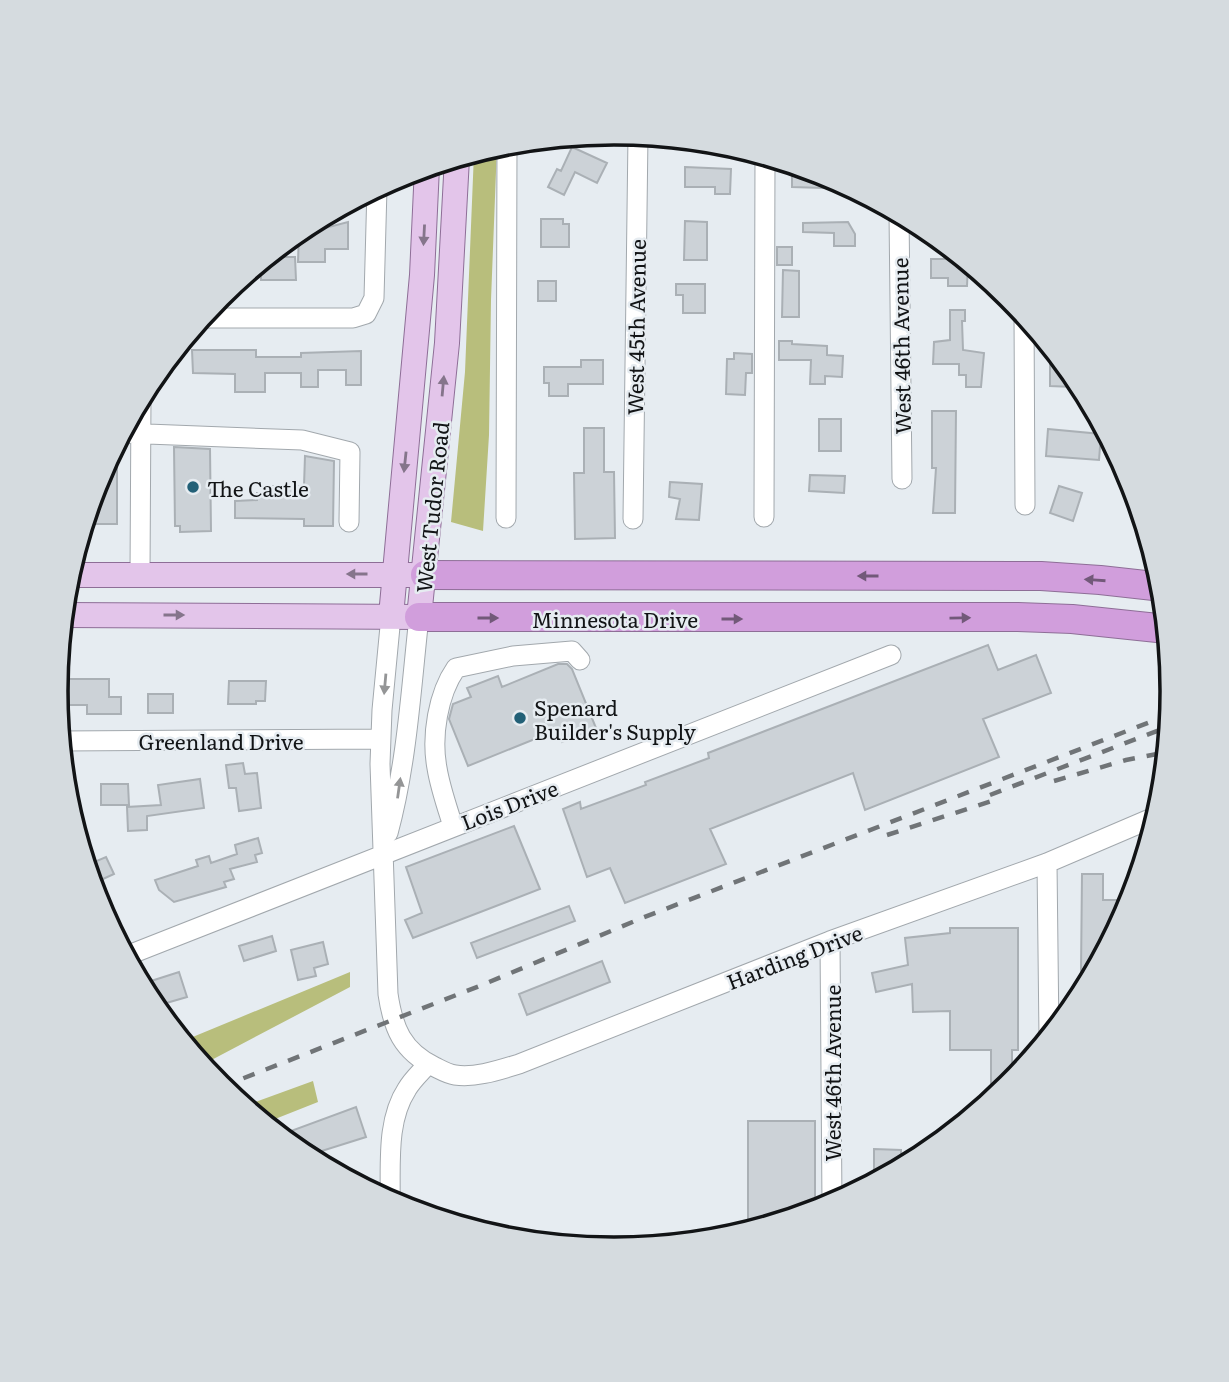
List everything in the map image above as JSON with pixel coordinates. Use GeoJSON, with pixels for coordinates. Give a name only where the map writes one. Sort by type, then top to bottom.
{"type":"FeatureCollection","features":[{"type":"Feature","properties":{"kind":"highway","name":"Minnesota Drive"},"geometry":{"type":"LineString","coordinates":[[425,575],[1041,576],[1150,586]]}},
{"type":"Feature","properties":{"kind":"highway","name":"Minnesota Drive"},"geometry":{"type":"LineString","coordinates":[[419,617],[1018,617],[1072,619],[1157,628]]}},
{"type":"Feature","properties":{"kind":"main road","name":"West Tudor Road"},"geometry":{"type":"LineString","coordinates":[[419,617],[448,329],[456,168]]}},
{"type":"Feature","properties":{"kind":"main road","name":"West Tudor Road"},"geometry":{"type":"LineString","coordinates":[[391,616],[422,275],[426,178]]}},
{"type":"Feature","properties":{"kind":"main road","name":"Minnesota Drive"},"geometry":{"type":"LineString","coordinates":[[81,575],[425,575]]}},
{"type":"Feature","properties":{"kind":"main road","name":"Minnesota Drive"},"geometry":{"type":"LineString","coordinates":[[74,615],[419,617]]}},
{"type":"Feature","properties":{"kind":"street","name":"West 45th Avenue"},"geometry":{"type":"LineString","coordinates":[[633,519],[638,146]]}},
{"type":"Feature","properties":{"kind":"street"},"geometry":{"type":"LineString","coordinates":[[506,517],[507,155]]}},
{"type":"Feature","properties":{"kind":"street"},"geometry":{"type":"LineString","coordinates":[[764,517],[765,166]]}},
{"type":"Feature","properties":{"kind":"street"},"geometry":{"type":"LineString","coordinates":[[216,318],[353,318],[366,314],[374,298],[372,201]]}},
{"type":"Feature","properties":{"kind":"street","name":"West 46th Avenue"},"geometry":{"type":"LineString","coordinates":[[899,225],[902,480]]}},
{"type":"Feature","properties":{"kind":"street"},"geometry":{"type":"LineString","coordinates":[[1024,330],[1025,505]]}},
{"type":"Feature","properties":{"kind":"street"},"geometry":{"type":"LineString","coordinates":[[133,433],[302,440],[350,452],[349,522]]}},
{"type":"Feature","properties":{"kind":"street"},"geometry":{"type":"LineString","coordinates":[[132,435],[141,575]]}},
{"type":"Feature","properties":{"kind":"street","name":"West Tudor Road"},"geometry":{"type":"LineString","coordinates":[[391,616],[380,739],[388,994],[392,1020],[408,1051],[428,1064]]}},
{"type":"Feature","properties":{"kind":"street","name":"West Tudor Road"},"geometry":{"type":"LineString","coordinates":[[383,854],[397,801],[419,617]]}},
{"type":"Feature","properties":{"kind":"street"},"geometry":{"type":"LineString","coordinates":[[453,826],[436,766],[436,716],[447,681],[456,668],[513,656],[572,651],[580,660]]}},
{"type":"Feature","properties":{"kind":"street","name":"Lois Drive"},"geometry":{"type":"LineString","coordinates":[[135,953],[891,655]]}},
{"type":"Feature","properties":{"kind":"street","name":"Greenland Drive"},"geometry":{"type":"LineString","coordinates":[[71,741],[380,739]]}},
{"type":"Feature","properties":{"kind":"street","name":"Harding Drive"},"geometry":{"type":"LineString","coordinates":[[428,1064],[453,1075],[482,1074],[519,1064],[830,941],[1047,863],[1145,821]]}},
{"type":"Feature","properties":{"kind":"street"},"geometry":{"type":"LineString","coordinates":[[1047,863],[1049,1023]]}},
{"type":"Feature","properties":{"kind":"street","name":"West 46th Avenue"},"geometry":{"type":"LineString","coordinates":[[830,941],[832,1192]]}},
{"type":"Feature","properties":{"kind":"street"},"geometry":{"type":"LineString","coordinates":[[390,1189],[391,1134],[396,1114],[406,1089],[428,1064]]}},
{"type":"Feature","properties":{"kind":"green space"},"geometry":{"type":"Polygon","coordinates":[[[497,158],[489,435],[483,531],[451,522],[465,372],[474,163],[497,158]]]}},
{"type":"Feature","properties":{"kind":"green space"},"geometry":{"type":"Polygon","coordinates":[[[350,972],[350,987],[212,1060],[192,1037],[350,972]]]}},
{"type":"Feature","properties":{"kind":"green space"},"geometry":{"type":"Polygon","coordinates":[[[313,1081],[318,1102],[275,1119],[254,1102],[313,1081]]]}},
{"type":"Feature","properties":{"kind":"building"},"geometry":{"type":"Polygon","coordinates":[[[572,147],[607,163],[597,183],[575,172],[564,195],[548,187],[557,169],[561,171],[572,147]]]}},
{"type":"Feature","properties":{"kind":"building"},"geometry":{"type":"Polygon","coordinates":[[[685,167],[731,169],[730,194],[715,194],[715,187],[685,187],[685,167]]]}},
{"type":"Feature","properties":{"kind":"building"},"geometry":{"type":"Polygon","coordinates":[[[792,175],[823,186],[823,188],[792,187],[792,175]]]}},
{"type":"Feature","properties":{"kind":"building"},"geometry":{"type":"Polygon","coordinates":[[[541,219],[563,219],[563,224],[569,224],[569,247],[541,247],[541,219]]]}},
{"type":"Feature","properties":{"kind":"building"},"geometry":{"type":"Polygon","coordinates":[[[685,221],[707,222],[707,260],[684,260],[685,221]]]}},
{"type":"Feature","properties":{"kind":"building"},"geometry":{"type":"Polygon","coordinates":[[[348,222],[348,249],[325,249],[325,262],[298,262],[299,246],[325,228],[348,222]]]}},
{"type":"Feature","properties":{"kind":"building"},"geometry":{"type":"Polygon","coordinates":[[[848,222],[855,234],[855,246],[834,246],[834,233],[803,232],[803,223],[848,222]]]}},
{"type":"Feature","properties":{"kind":"building"},"geometry":{"type":"Polygon","coordinates":[[[777,247],[792,247],[792,265],[777,265],[777,247]]]}},
{"type":"Feature","properties":{"kind":"building"},"geometry":{"type":"Polygon","coordinates":[[[283,257],[295,257],[296,280],[261,280],[261,274],[283,257]]]}},
{"type":"Feature","properties":{"kind":"building"},"geometry":{"type":"Polygon","coordinates":[[[931,259],[948,259],[967,274],[967,286],[948,286],[948,278],[931,278],[931,259]]]}},
{"type":"Feature","properties":{"kind":"building"},"geometry":{"type":"Polygon","coordinates":[[[783,270],[799,271],[799,317],[782,317],[783,270]]]}},
{"type":"Feature","properties":{"kind":"building"},"geometry":{"type":"Polygon","coordinates":[[[538,281],[556,281],[556,301],[538,301],[538,281]]]}},
{"type":"Feature","properties":{"kind":"building"},"geometry":{"type":"Polygon","coordinates":[[[676,284],[705,284],[705,313],[683,313],[683,295],[676,295],[676,284]]]}},
{"type":"Feature","properties":{"kind":"building"},"geometry":{"type":"Polygon","coordinates":[[[950,310],[965,310],[965,321],[962,321],[963,350],[984,353],[981,387],[966,387],[966,375],[959,375],[959,364],[933,364],[934,342],[950,340],[950,310]]]}},
{"type":"Feature","properties":{"kind":"building"},"geometry":{"type":"Polygon","coordinates":[[[779,341],[827,346],[827,355],[843,356],[842,377],[825,376],[825,384],[810,384],[811,360],[779,360],[779,341]]]}},
{"type":"Feature","properties":{"kind":"building"},"geometry":{"type":"Polygon","coordinates":[[[192,350],[256,350],[256,357],[301,357],[301,353],[361,351],[361,385],[346,385],[346,370],[318,370],[318,387],[301,387],[301,373],[265,373],[265,392],[235,392],[235,374],[193,373],[192,350]]]}},
{"type":"Feature","properties":{"kind":"building"},"geometry":{"type":"Polygon","coordinates":[[[734,353],[752,354],[752,373],[746,373],[745,395],[726,394],[727,359],[734,359],[734,353]]]}},
{"type":"Feature","properties":{"kind":"building"},"geometry":{"type":"Polygon","coordinates":[[[581,360],[603,360],[603,384],[568,384],[568,396],[549,396],[549,383],[544,383],[544,367],[581,367],[581,360]]]}},
{"type":"Feature","properties":{"kind":"building"},"geometry":{"type":"Polygon","coordinates":[[[1050,361],[1068,387],[1050,386],[1050,361]]]}},
{"type":"Feature","properties":{"kind":"building"},"geometry":{"type":"Polygon","coordinates":[[[932,411],[956,411],[955,513],[933,513],[936,468],[932,468],[932,411]]]}},
{"type":"Feature","properties":{"kind":"building"},"geometry":{"type":"Polygon","coordinates":[[[819,419],[841,419],[841,451],[819,451],[819,419]]]}},
{"type":"Feature","properties":{"kind":"building"},"geometry":{"type":"Polygon","coordinates":[[[584,428],[604,428],[604,472],[614,472],[615,538],[575,539],[574,473],[584,473],[584,428]]]}},
{"type":"Feature","properties":{"kind":"building"},"geometry":{"type":"Polygon","coordinates":[[[1048,429],[1096,434],[1100,442],[1099,460],[1046,456],[1048,429]]]}},
{"type":"Feature","properties":{"kind":"building","name":"The Castle"},"geometry":{"type":"Polygon","coordinates":[[[174,447],[210,449],[211,531],[180,532],[180,526],[175,526],[174,447]]]}},
{"type":"Feature","properties":{"kind":"building"},"geometry":{"type":"Polygon","coordinates":[[[305,456],[334,461],[333,526],[304,526],[304,519],[235,518],[235,501],[257,500],[257,493],[270,493],[270,486],[304,486],[305,456]]]}},
{"type":"Feature","properties":{"kind":"building"},"geometry":{"type":"Polygon","coordinates":[[[117,467],[117,524],[94,524],[117,467]]]}},
{"type":"Feature","properties":{"kind":"building"},"geometry":{"type":"Polygon","coordinates":[[[810,475],[845,476],[844,493],[809,491],[810,475]]]}},
{"type":"Feature","properties":{"kind":"building"},"geometry":{"type":"Polygon","coordinates":[[[670,482],[702,484],[699,520],[676,519],[680,499],[669,497],[670,482]]]}},
{"type":"Feature","properties":{"kind":"building"},"geometry":{"type":"Polygon","coordinates":[[[1059,486],[1082,493],[1073,521],[1050,513],[1059,486]]]}},
{"type":"Feature","properties":{"kind":"building"},"geometry":{"type":"Polygon","coordinates":[[[988,645],[998,670],[1036,655],[1051,693],[983,719],[999,757],[865,810],[853,773],[710,829],[726,864],[625,903],[610,868],[587,877],[563,809],[580,802],[581,809],[646,785],[645,782],[709,758],[708,753],[988,645]]]}},
{"type":"Feature","properties":{"kind":"building","name":"Spenard Builder's Supply"},"geometry":{"type":"Polygon","coordinates":[[[558,664],[567,664],[572,669],[596,728],[562,742],[557,730],[468,766],[449,719],[453,704],[471,697],[467,688],[498,676],[502,687],[558,664]]]}},
{"type":"Feature","properties":{"kind":"building"},"geometry":{"type":"Polygon","coordinates":[[[69,679],[109,679],[109,697],[121,697],[121,714],[87,714],[87,705],[69,705],[69,679]]]}},
{"type":"Feature","properties":{"kind":"building"},"geometry":{"type":"Polygon","coordinates":[[[229,681],[266,681],[265,701],[256,701],[256,704],[228,704],[229,681]]]}},
{"type":"Feature","properties":{"kind":"building"},"geometry":{"type":"Polygon","coordinates":[[[148,694],[173,694],[173,713],[148,713],[148,694]]]}},
{"type":"Feature","properties":{"kind":"building"},"geometry":{"type":"Polygon","coordinates":[[[243,763],[245,774],[257,773],[261,808],[239,811],[236,788],[229,788],[226,765],[243,763]]]}},
{"type":"Feature","properties":{"kind":"building"},"geometry":{"type":"Polygon","coordinates":[[[200,779],[204,808],[147,816],[147,830],[128,831],[127,807],[161,805],[158,785],[200,779]]]}},
{"type":"Feature","properties":{"kind":"building"},"geometry":{"type":"Polygon","coordinates":[[[101,784],[128,784],[129,805],[101,805],[101,784]]]}},
{"type":"Feature","properties":{"kind":"building"},"geometry":{"type":"Polygon","coordinates":[[[514,826],[540,889],[413,938],[405,920],[422,913],[406,867],[514,826]]]}},
{"type":"Feature","properties":{"kind":"building"},"geometry":{"type":"Polygon","coordinates":[[[258,838],[262,853],[255,855],[257,862],[230,869],[234,879],[224,882],[226,887],[174,902],[159,890],[155,880],[198,866],[196,860],[209,856],[211,863],[237,854],[235,845],[258,838]]]}},
{"type":"Feature","properties":{"kind":"building"},"geometry":{"type":"Polygon","coordinates":[[[106,857],[114,874],[102,879],[95,861],[106,857]]]}},
{"type":"Feature","properties":{"kind":"building"},"geometry":{"type":"Polygon","coordinates":[[[1082,874],[1103,874],[1103,900],[1119,900],[1088,964],[1081,972],[1082,874]]]}},
{"type":"Feature","properties":{"kind":"building"},"geometry":{"type":"Polygon","coordinates":[[[569,906],[575,921],[477,958],[471,943],[569,906]]]}},
{"type":"Feature","properties":{"kind":"building"},"geometry":{"type":"Polygon","coordinates":[[[950,928],[1018,928],[1018,1050],[1012,1050],[1012,1065],[991,1087],[991,1050],[950,1050],[950,1011],[913,1012],[912,984],[876,992],[872,973],[908,965],[905,938],[950,933],[950,928]]]}},
{"type":"Feature","properties":{"kind":"building"},"geometry":{"type":"Polygon","coordinates":[[[272,936],[276,951],[244,961],[239,946],[272,936]]]}},
{"type":"Feature","properties":{"kind":"building"},"geometry":{"type":"Polygon","coordinates":[[[323,942],[328,964],[314,968],[316,976],[298,980],[291,950],[323,942]]]}},
{"type":"Feature","properties":{"kind":"building"},"geometry":{"type":"Polygon","coordinates":[[[602,961],[610,982],[527,1015],[519,994],[602,961]]]}},
{"type":"Feature","properties":{"kind":"building"},"geometry":{"type":"Polygon","coordinates":[[[179,972],[187,997],[166,1003],[152,981],[179,972]]]}},
{"type":"Feature","properties":{"kind":"building"},"geometry":{"type":"Polygon","coordinates":[[[356,1107],[366,1137],[321,1151],[291,1131],[356,1107]]]}},
{"type":"Feature","properties":{"kind":"building"},"geometry":{"type":"Polygon","coordinates":[[[748,1121],[815,1121],[815,1199],[748,1221],[748,1121]]]}},
{"type":"Feature","properties":{"kind":"building"},"geometry":{"type":"Polygon","coordinates":[[[874,1149],[901,1150],[901,1156],[874,1171],[874,1149]]]}},
{"type":"Feature","properties":{"kind":"railway"},"geometry":{"type":"LineString","coordinates":[[233,1082],[482,985],[642,918],[1160,718]]}},
{"type":"Feature","properties":{"kind":"railway"},"geometry":{"type":"LineString","coordinates":[[990,795],[1160,730]]}},
{"type":"Feature","properties":{"kind":"railway"},"geometry":{"type":"LineString","coordinates":[[1054,781],[1157,754]]}},
{"type":"Feature","properties":{"kind":"railway"},"geometry":{"type":"LineString","coordinates":[[887,835],[1001,798]]}},
{"type":"Feature","properties":{"kind":"place","name":"The Castle"},"geometry":{"type":"Point","coordinates":[193,487]}},
{"type":"Feature","properties":{"kind":"place","name":"Spenard Builder's Supply"},"geometry":{"type":"Point","coordinates":[520,718]}}]}
